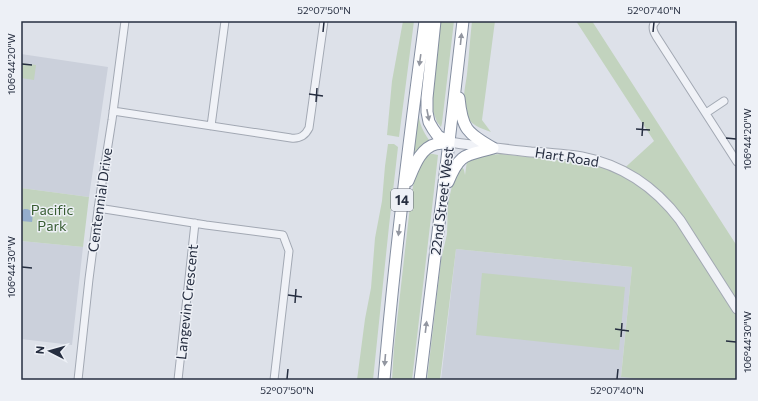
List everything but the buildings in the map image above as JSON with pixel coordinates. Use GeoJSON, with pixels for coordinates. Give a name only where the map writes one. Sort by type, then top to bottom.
{"type":"FeatureCollection","features":[{"type":"Feature","properties":{"kind":"highway","name":"14"},"geometry":{"type":"LineString","coordinates":[[384,380],[389,312],[425,21]]}},
{"type":"Feature","properties":{"kind":"highway"},"geometry":{"type":"LineString","coordinates":[[434,21],[427,112],[429,122],[438,136],[449,142]]}},
{"type":"Feature","properties":{"kind":"highway","name":"22nd Street West"},"geometry":{"type":"LineString","coordinates":[[420,380],[463,21]]}},
{"type":"Feature","properties":{"kind":"highway"},"geometry":{"type":"LineString","coordinates":[[456,84],[460,112],[465,127],[474,136],[493,148]]}},
{"type":"Feature","properties":{"kind":"highway"},"geometry":{"type":"LineString","coordinates":[[404,189],[419,156],[432,145],[449,142]]}},
{"type":"Feature","properties":{"kind":"highway"},"geometry":{"type":"LineString","coordinates":[[443,191],[452,171],[463,157],[472,153],[493,148]]}},
{"type":"Feature","properties":{"kind":"street","name":"Centennial Drive"},"geometry":{"type":"LineString","coordinates":[[78,380],[98,208],[125,21]]}},
{"type":"Feature","properties":{"kind":"street"},"geometry":{"type":"LineString","coordinates":[[212,126],[225,21]]}},
{"type":"Feature","properties":{"kind":"street"},"geometry":{"type":"LineString","coordinates":[[113,111],[291,138],[302,137],[309,128],[324,21]]}},
{"type":"Feature","properties":{"kind":"street"},"geometry":{"type":"LineString","coordinates":[[656,21],[653,28],[656,36],[737,162]]}},
{"type":"Feature","properties":{"kind":"street"},"geometry":{"type":"LineString","coordinates":[[706,113],[724,101]]}},
{"type":"Feature","properties":{"kind":"street","name":"Hart Road"},"geometry":{"type":"LineString","coordinates":[[449,142],[584,158],[611,165],[623,170],[641,181],[657,194],[672,210],[737,309]]}},
{"type":"Feature","properties":{"kind":"street","name":"Langevin Crescent"},"geometry":{"type":"LineString","coordinates":[[98,208],[283,235],[289,251],[274,380]]}},
{"type":"Feature","properties":{"kind":"street","name":"Langevin Crescent"},"geometry":{"type":"LineString","coordinates":[[178,380],[195,223]]}},
{"type":"Feature","properties":{"kind":"shaded area"},"geometry":{"type":"Polygon","coordinates":[[[21,54],[108,67],[89,197],[21,188],[21,54]]]}},
{"type":"Feature","properties":{"kind":"shaded area"},"geometry":{"type":"Polygon","coordinates":[[[21,241],[83,247],[72,345],[21,339],[21,241]]]}},
{"type":"Feature","properties":{"kind":"shaded area"},"geometry":{"type":"Polygon","coordinates":[[[456,249],[632,267],[621,376],[653,380],[441,380],[456,249]]]}},
{"type":"Feature","properties":{"kind":"green space"},"geometry":{"type":"Polygon","coordinates":[[[403,21],[414,21],[399,137],[387,135],[392,81],[403,21]]]}},
{"type":"Feature","properties":{"kind":"green space"},"geometry":{"type":"Polygon","coordinates":[[[440,21],[454,21],[441,127],[437,122],[431,106],[440,21]]]}},
{"type":"Feature","properties":{"kind":"green space"},"geometry":{"type":"Polygon","coordinates":[[[472,21],[495,21],[482,120],[491,132],[473,123],[467,117],[463,105],[472,21]]]}},
{"type":"Feature","properties":{"kind":"green space"},"geometry":{"type":"Polygon","coordinates":[[[576,21],[592,21],[737,246],[737,380],[653,380],[621,377],[632,267],[456,249],[440,380],[427,380],[441,260],[447,234],[448,203],[452,186],[461,165],[465,175],[467,161],[486,155],[501,154],[584,163],[602,167],[618,174],[654,141],[576,21]]]}},
{"type":"Feature","properties":{"kind":"green space"},"geometry":{"type":"Polygon","coordinates":[[[21,63],[36,65],[34,80],[21,78],[21,63]]]}},
{"type":"Feature","properties":{"kind":"green space"},"geometry":{"type":"Polygon","coordinates":[[[418,113],[422,128],[429,140],[412,155],[418,113]]]}},
{"type":"Feature","properties":{"kind":"green space"},"geometry":{"type":"Polygon","coordinates":[[[388,144],[394,144],[398,147],[373,380],[357,380],[365,319],[371,288],[375,238],[382,201],[388,144]]]}},
{"type":"Feature","properties":{"kind":"green space"},"geometry":{"type":"Polygon","coordinates":[[[426,154],[438,155],[412,380],[392,380],[394,348],[410,206],[414,180],[426,154]]]}},
{"type":"Feature","properties":{"kind":"green space","name":"Pacific Park"},"geometry":{"type":"Polygon","coordinates":[[[21,188],[89,197],[83,247],[21,241],[21,188]]]}},
{"type":"Feature","properties":{"kind":"green space"},"geometry":{"type":"Polygon","coordinates":[[[482,273],[625,287],[619,350],[476,335],[482,273]]]}},
{"type":"Feature","properties":{"kind":"water"},"geometry":{"type":"Polygon","coordinates":[[[24,209],[31,211],[32,222],[21,221],[21,212],[24,209]]]}}]}
